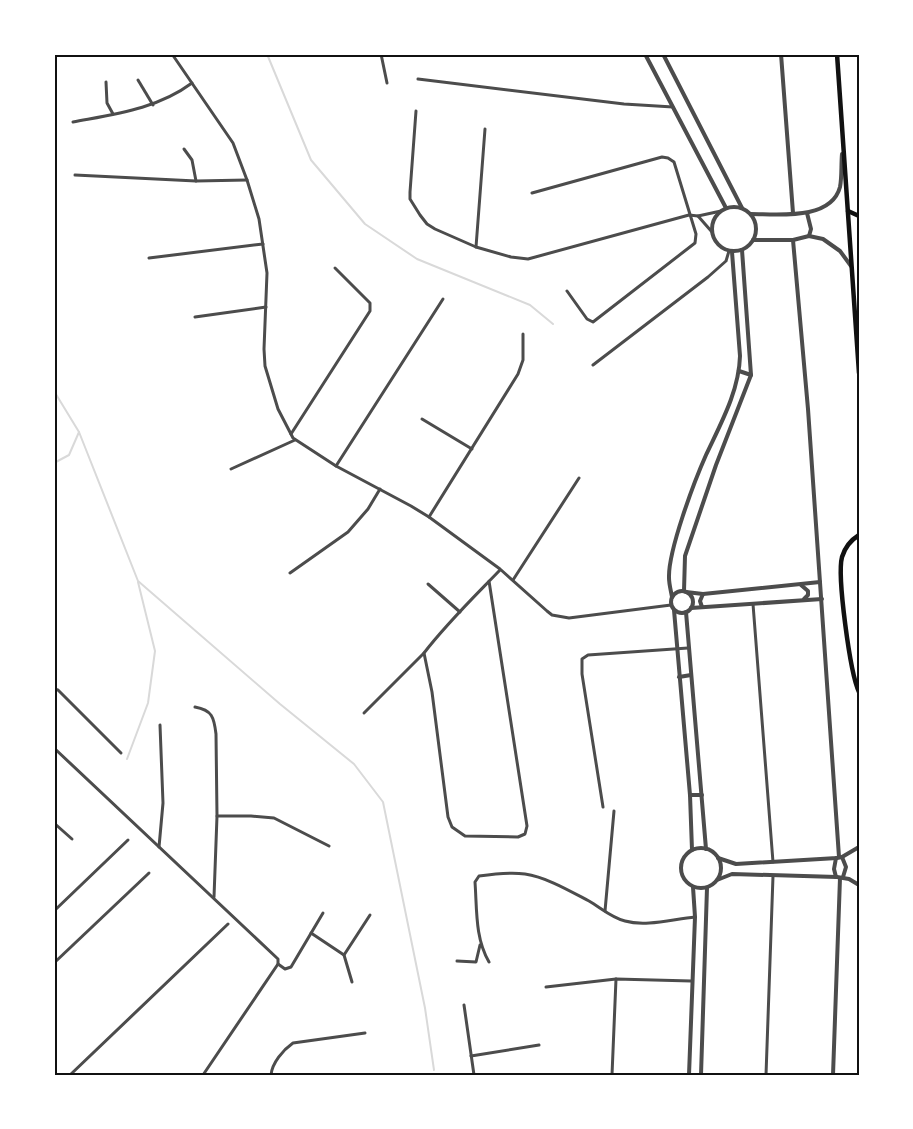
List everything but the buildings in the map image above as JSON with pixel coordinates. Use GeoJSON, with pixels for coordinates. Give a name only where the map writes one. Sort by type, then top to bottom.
{"type":"FeatureCollection","features":[{"type":"Feature","properties":{"kind":"highway"},"geometry":{"type":"LineString","coordinates":[[837,54],[859,373]]}},
{"type":"Feature","properties":{"kind":"highway"},"geometry":{"type":"LineString","coordinates":[[848,211],[859,216]]}},
{"type":"Feature","properties":{"kind":"highway"},"geometry":{"type":"LineString","coordinates":[[859,535],[846,548],[841,564],[848,647],[855,684],[859,692]]}},
{"type":"Feature","properties":{"kind":"street"},"geometry":{"type":"LineString","coordinates":[[172,54],[233,143],[247,180],[259,219],[267,273],[265,366],[278,409],[295,440],[336,466],[429,517],[500,569],[547,611],[558,616],[569,618],[672,607],[680,613],[691,608],[822,599]]}},
{"type":"Feature","properties":{"kind":"street"},"geometry":{"type":"LineString","coordinates":[[381,54],[387,83]]}},
{"type":"Feature","properties":{"kind":"street"},"geometry":{"type":"LineString","coordinates":[[645,54],[726,208]]}},
{"type":"Feature","properties":{"kind":"street"},"geometry":{"type":"LineString","coordinates":[[663,54],[742,208],[751,214],[756,222],[753,240],[742,250],[730,251],[717,244],[712,232],[698,216]]}},
{"type":"Feature","properties":{"kind":"street"},"geometry":{"type":"LineString","coordinates":[[781,54],[793,213]]}},
{"type":"Feature","properties":{"kind":"street"},"geometry":{"type":"LineString","coordinates":[[418,79],[624,104],[673,107]]}},
{"type":"Feature","properties":{"kind":"street"},"geometry":{"type":"LineString","coordinates":[[138,80],[153,105]]}},
{"type":"Feature","properties":{"kind":"street"},"geometry":{"type":"LineString","coordinates":[[106,82],[107,103],[112,114]]}},
{"type":"Feature","properties":{"kind":"street"},"geometry":{"type":"LineString","coordinates":[[73,122],[153,105],[178,94],[192,83]]}},
{"type":"Feature","properties":{"kind":"street"},"geometry":{"type":"LineString","coordinates":[[416,111],[410,199],[427,224],[476,247],[511,257],[528,259],[689,215],[698,216],[721,211]]}},
{"type":"Feature","properties":{"kind":"street"},"geometry":{"type":"LineString","coordinates":[[476,247],[484,129]]}},
{"type":"Feature","properties":{"kind":"street"},"geometry":{"type":"LineString","coordinates":[[751,214],[807,213],[827,205],[840,189],[843,141]]}},
{"type":"Feature","properties":{"kind":"street"},"geometry":{"type":"LineString","coordinates":[[184,149],[192,160],[196,181]]}},
{"type":"Feature","properties":{"kind":"street"},"geometry":{"type":"LineString","coordinates":[[532,193],[662,157],[674,162],[696,234],[696,243],[593,322],[586,319],[567,291]]}},
{"type":"Feature","properties":{"kind":"street"},"geometry":{"type":"LineString","coordinates":[[75,175],[196,181],[247,180]]}},
{"type":"Feature","properties":{"kind":"street"},"geometry":{"type":"LineString","coordinates":[[712,232],[715,216],[721,211],[726,208],[742,208]]}},
{"type":"Feature","properties":{"kind":"street"},"geometry":{"type":"LineString","coordinates":[[807,213],[811,229],[809,236]]}},
{"type":"Feature","properties":{"kind":"street"},"geometry":{"type":"LineString","coordinates":[[753,240],[793,240],[809,236],[824,239],[832,243],[852,267]]}},
{"type":"Feature","properties":{"kind":"street"},"geometry":{"type":"LineString","coordinates":[[793,240],[808,409],[839,857],[834,869],[839,878]]}},
{"type":"Feature","properties":{"kind":"street"},"geometry":{"type":"LineString","coordinates":[[148,258],[263,244]]}},
{"type":"Feature","properties":{"kind":"street"},"geometry":{"type":"LineString","coordinates":[[691,608],[693,601],[685,592],[685,556],[716,465],[751,375],[742,250]]}},
{"type":"Feature","properties":{"kind":"street"},"geometry":{"type":"LineString","coordinates":[[593,365],[708,277],[726,261],[730,251]]}},
{"type":"Feature","properties":{"kind":"street"},"geometry":{"type":"LineString","coordinates":[[692,850],[690,795],[669,578],[677,538],[740,371],[730,251]]}},
{"type":"Feature","properties":{"kind":"street"},"geometry":{"type":"LineString","coordinates":[[291,434],[370,311],[370,303],[335,268]]}},
{"type":"Feature","properties":{"kind":"street"},"geometry":{"type":"LineString","coordinates":[[336,466],[443,299]]}},
{"type":"Feature","properties":{"kind":"street"},"geometry":{"type":"LineString","coordinates":[[195,317],[266,307]]}},
{"type":"Feature","properties":{"kind":"street"},"geometry":{"type":"LineString","coordinates":[[429,517],[518,374],[523,360],[523,334]]}},
{"type":"Feature","properties":{"kind":"street"},"geometry":{"type":"LineString","coordinates":[[740,371],[751,375]]}},
{"type":"Feature","properties":{"kind":"street"},"geometry":{"type":"LineString","coordinates":[[422,419],[472,449]]}},
{"type":"Feature","properties":{"kind":"street"},"geometry":{"type":"LineString","coordinates":[[231,469],[295,440]]}},
{"type":"Feature","properties":{"kind":"street"},"geometry":{"type":"LineString","coordinates":[[513,580],[579,478]]}},
{"type":"Feature","properties":{"kind":"street"},"geometry":{"type":"LineString","coordinates":[[290,573],[348,532],[368,509],[380,489]]}},
{"type":"Feature","properties":{"kind":"street"},"geometry":{"type":"LineString","coordinates":[[364,713],[424,653],[500,569]]}},
{"type":"Feature","properties":{"kind":"street"},"geometry":{"type":"LineString","coordinates":[[424,653],[432,692],[448,818],[452,827],[465,836],[522,836],[527,826],[489,581]]}},
{"type":"Feature","properties":{"kind":"street"},"geometry":{"type":"LineString","coordinates":[[672,597],[677,592],[703,594],[820,582]]}},
{"type":"Feature","properties":{"kind":"street"},"geometry":{"type":"LineString","coordinates":[[428,584],[460,612]]}},
{"type":"Feature","properties":{"kind":"street"},"geometry":{"type":"LineString","coordinates":[[801,584],[808,593],[801,600]]}},
{"type":"Feature","properties":{"kind":"street"},"geometry":{"type":"LineString","coordinates":[[702,607],[700,601],[703,594]]}},
{"type":"Feature","properties":{"kind":"street"},"geometry":{"type":"LineString","coordinates":[[753,604],[773,862]]}},
{"type":"Feature","properties":{"kind":"street"},"geometry":{"type":"LineString","coordinates":[[686,612],[706,849]]}},
{"type":"Feature","properties":{"kind":"street"},"geometry":{"type":"LineString","coordinates":[[603,807],[582,674],[582,659],[588,655],[688,648]]}},
{"type":"Feature","properties":{"kind":"street"},"geometry":{"type":"LineString","coordinates":[[679,677],[691,675]]}},
{"type":"Feature","properties":{"kind":"street"},"geometry":{"type":"LineString","coordinates":[[54,689],[58,690],[121,753]]}},
{"type":"Feature","properties":{"kind":"street"},"geometry":{"type":"LineString","coordinates":[[195,707],[205,709],[214,722],[216,734],[217,816],[214,897]]}},
{"type":"Feature","properties":{"kind":"street"},"geometry":{"type":"LineString","coordinates":[[159,847],[163,803],[160,725]]}},
{"type":"Feature","properties":{"kind":"street"},"geometry":{"type":"LineString","coordinates":[[54,748],[268,947],[278,959],[278,964],[203,1075]]}},
{"type":"Feature","properties":{"kind":"street"},"geometry":{"type":"LineString","coordinates":[[690,795],[702,795]]}},
{"type":"Feature","properties":{"kind":"street"},"geometry":{"type":"LineString","coordinates":[[605,912],[614,811]]}},
{"type":"Feature","properties":{"kind":"street"},"geometry":{"type":"LineString","coordinates":[[217,816],[274,818],[329,846]]}},
{"type":"Feature","properties":{"kind":"street"},"geometry":{"type":"LineString","coordinates":[[54,823],[72,839]]}},
{"type":"Feature","properties":{"kind":"street"},"geometry":{"type":"LineString","coordinates":[[54,911],[128,840]]}},
{"type":"Feature","properties":{"kind":"street"},"geometry":{"type":"LineString","coordinates":[[859,847],[839,857],[736,864],[718,858],[706,849],[692,850],[683,860],[681,872],[684,879],[693,887],[707,888],[717,880],[732,874],[839,878],[859,885]]}},
{"type":"Feature","properties":{"kind":"street"},"geometry":{"type":"LineString","coordinates":[[833,1075],[839,878],[846,867],[839,857]]}},
{"type":"Feature","properties":{"kind":"street"},"geometry":{"type":"LineString","coordinates":[[717,880],[721,870],[718,858]]}},
{"type":"Feature","properties":{"kind":"street"},"geometry":{"type":"LineString","coordinates":[[54,963],[149,873]]}},
{"type":"Feature","properties":{"kind":"street"},"geometry":{"type":"LineString","coordinates":[[457,961],[477,962],[480,943],[475,882],[479,876],[522,873],[531,875],[559,886],[620,920],[635,923],[694,917]]}},
{"type":"Feature","properties":{"kind":"street"},"geometry":{"type":"LineString","coordinates":[[766,1075],[773,876]]}},
{"type":"Feature","properties":{"kind":"street"},"geometry":{"type":"LineString","coordinates":[[689,1075],[693,887]]}},
{"type":"Feature","properties":{"kind":"street"},"geometry":{"type":"LineString","coordinates":[[701,1075],[707,888]]}},
{"type":"Feature","properties":{"kind":"street"},"geometry":{"type":"LineString","coordinates":[[278,964],[285,969],[291,967],[323,913]]}},
{"type":"Feature","properties":{"kind":"street"},"geometry":{"type":"LineString","coordinates":[[344,955],[370,915]]}},
{"type":"Feature","properties":{"kind":"street"},"geometry":{"type":"LineString","coordinates":[[70,1075],[228,924]]}},
{"type":"Feature","properties":{"kind":"street"},"geometry":{"type":"LineString","coordinates":[[311,933],[344,955],[352,982]]}},
{"type":"Feature","properties":{"kind":"street"},"geometry":{"type":"LineString","coordinates":[[480,943],[489,962]]}},
{"type":"Feature","properties":{"kind":"street"},"geometry":{"type":"LineString","coordinates":[[546,987],[616,979],[691,981]]}},
{"type":"Feature","properties":{"kind":"street"},"geometry":{"type":"LineString","coordinates":[[612,1075],[616,979]]}},
{"type":"Feature","properties":{"kind":"street"},"geometry":{"type":"LineString","coordinates":[[464,1005],[474,1075]]}},
{"type":"Feature","properties":{"kind":"street"},"geometry":{"type":"LineString","coordinates":[[271,1075],[274,1065],[284,1050],[293,1043],[365,1033]]}},
{"type":"Feature","properties":{"kind":"street"},"geometry":{"type":"LineString","coordinates":[[471,1056],[539,1046]]}},
{"type":"Feature","properties":{"kind":"waterway"},"geometry":{"type":"LineString","coordinates":[[267,54],[311,160],[365,224],[417,259],[530,305],[553,324]]}},
{"type":"Feature","properties":{"kind":"waterway"},"geometry":{"type":"LineString","coordinates":[[54,391],[79,432],[138,581],[280,704],[354,764],[383,802],[425,1008],[434,1070]]}},
{"type":"Feature","properties":{"kind":"waterway"},"geometry":{"type":"LineString","coordinates":[[54,463],[69,455],[79,432]]}},
{"type":"Feature","properties":{"kind":"waterway"},"geometry":{"type":"LineString","coordinates":[[127,759],[148,703],[155,651],[138,582]]}}]}
